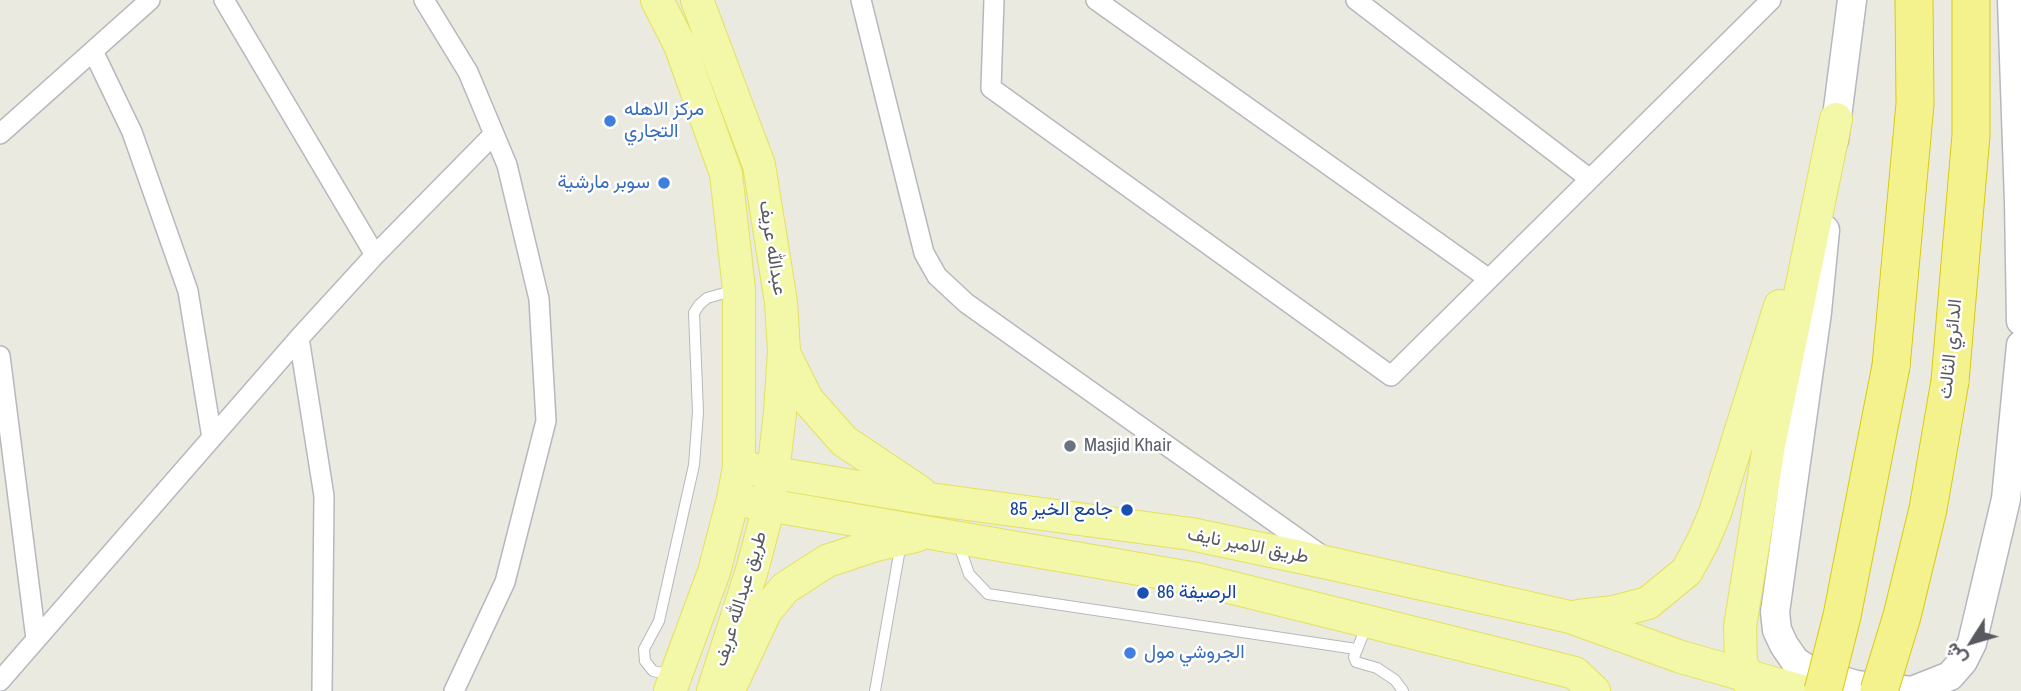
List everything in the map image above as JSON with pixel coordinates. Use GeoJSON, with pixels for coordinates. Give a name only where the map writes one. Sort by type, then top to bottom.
{"type":"FeatureCollection","features":[{"type":"Feature","properties":{"kind":"highway"},"geometry":{"type":"LineString","coordinates":[[1823,691],[1842,616],[1891,366],[1915,104],[1913,0]]}},
{"type":"Feature","properties":{"kind":"highway","name":"الدائري الثالث"},"geometry":{"type":"LineString","coordinates":[[1880,691],[1902,616],[1928,509],[1950,381],[1971,135],[1971,0]]}},
{"type":"Feature","properties":{"kind":"main road","name":"عبدالله عريف"},"geometry":{"type":"LineString","coordinates":[[657,0],[680,45],[726,174],[739,289],[739,467]]}},
{"type":"Feature","properties":{"kind":"main road","name":"عبدالله عريف"},"geometry":{"type":"LineString","coordinates":[[697,0],[759,165],[781,302],[784,351],[769,506]]}},
{"type":"Feature","properties":{"kind":"main road"},"geometry":{"type":"LineString","coordinates":[[1852,0],[1836,119],[1817,312],[1775,612],[1777,630],[1784,645],[1796,661],[1810,671],[1856,685],[1912,691],[1950,676],[1962,661],[1972,643],[2006,499],[2021,345]]}},
{"type":"Feature","properties":{"kind":"main road"},"geometry":{"type":"LineString","coordinates":[[2012,0],[2021,321]]}},
{"type":"Feature","properties":{"kind":"main road"},"geometry":{"type":"LineString","coordinates":[[1749,684],[1739,645],[1740,626],[1769,445],[1836,119]]}},
{"type":"Feature","properties":{"kind":"main road"},"geometry":{"type":"LineString","coordinates":[[1570,617],[1614,612],[1648,603],[1687,570],[1715,513],[1786,286],[1821,197]]}},
{"type":"Feature","properties":{"kind":"main road"},"geometry":{"type":"LineString","coordinates":[[784,351],[807,399],[844,441],[930,499]]}},
{"type":"Feature","properties":{"kind":"main road"},"geometry":{"type":"LineString","coordinates":[[673,684],[714,572],[739,467]]}},
{"type":"Feature","properties":{"kind":"main road","name":"طريق الامير نايف"},"geometry":{"type":"LineString","coordinates":[[739,467],[930,499],[1191,534],[1334,564],[1570,617],[1749,684],[1801,691]]}},
{"type":"Feature","properties":{"kind":"main road"},"geometry":{"type":"LineString","coordinates":[[733,499],[930,537],[1197,579],[1362,635],[1585,682]]}},
{"type":"Feature","properties":{"kind":"main road","name":"طريق عبدالله عريف"},"geometry":{"type":"LineString","coordinates":[[713,691],[752,570],[769,506]]}},
{"type":"Feature","properties":{"kind":"main road"},"geometry":{"type":"LineString","coordinates":[[727,691],[766,611],[785,588],[827,561],[930,537]]}},
{"type":"Feature","properties":{"kind":"main road"},"geometry":{"type":"LineString","coordinates":[[1681,657],[1715,691]]}},
{"type":"Feature","properties":{"kind":"street"},"geometry":{"type":"LineString","coordinates":[[0,134],[150,0]]}},
{"type":"Feature","properties":{"kind":"street"},"geometry":{"type":"LineString","coordinates":[[224,0],[375,255]]}},
{"type":"Feature","properties":{"kind":"street"},"geometry":{"type":"LineString","coordinates":[[424,0],[468,72],[507,165],[539,299],[546,421],[505,582],[454,691]]}},
{"type":"Feature","properties":{"kind":"street"},"geometry":{"type":"LineString","coordinates":[[861,0],[924,253],[937,276],[966,303],[1334,564]]}},
{"type":"Feature","properties":{"kind":"street"},"geometry":{"type":"LineString","coordinates":[[994,0],[990,88],[1391,376],[1771,0]]}},
{"type":"Feature","properties":{"kind":"street"},"geometry":{"type":"LineString","coordinates":[[1096,0],[1489,279]]}},
{"type":"Feature","properties":{"kind":"street"},"geometry":{"type":"LineString","coordinates":[[1356,0],[1590,179]]}},
{"type":"Feature","properties":{"kind":"street"},"geometry":{"type":"LineString","coordinates":[[93,51],[132,132],[188,291],[212,438]]}},
{"type":"Feature","properties":{"kind":"street"},"geometry":{"type":"LineString","coordinates":[[0,681],[299,338],[375,255],[494,134]]}},
{"type":"Feature","properties":{"kind":"street"},"geometry":{"type":"LineString","coordinates":[[299,338],[324,496],[322,691]]}},
{"type":"Feature","properties":{"kind":"street"},"geometry":{"type":"LineString","coordinates":[[0,356],[36,639]]}},
{"type":"Feature","properties":{"kind":"lane"},"geometry":{"type":"LineString","coordinates":[[673,684],[653,671],[645,661],[644,649],[659,621],[694,465],[698,412],[694,313],[707,298],[739,289]]}},
{"type":"Feature","properties":{"kind":"lane"},"geometry":{"type":"LineString","coordinates":[[875,691],[930,537],[988,594],[1362,635],[1354,657],[1356,662],[1377,668],[1395,680],[1403,691]]}},
{"type":"Feature","properties":{"kind":"place","name":"مركز الاهله التجاري"},"geometry":{"type":"Point","coordinates":[610,121]}},
{"type":"Feature","properties":{"kind":"place","name":"سوبر مارشية"},"geometry":{"type":"Point","coordinates":[664,183]}},
{"type":"Feature","properties":{"kind":"place","name":"Masjid Khair"},"geometry":{"type":"Point","coordinates":[1070,446]}},
{"type":"Feature","properties":{"kind":"place","name":"جامع الخير 85"},"geometry":{"type":"Point","coordinates":[1127,510]}},
{"type":"Feature","properties":{"kind":"place","name":"الرصيفة 86"},"geometry":{"type":"Point","coordinates":[1143,593]}},
{"type":"Feature","properties":{"kind":"place","name":"الجروشي مول"},"geometry":{"type":"Point","coordinates":[1130,653]}}]}
